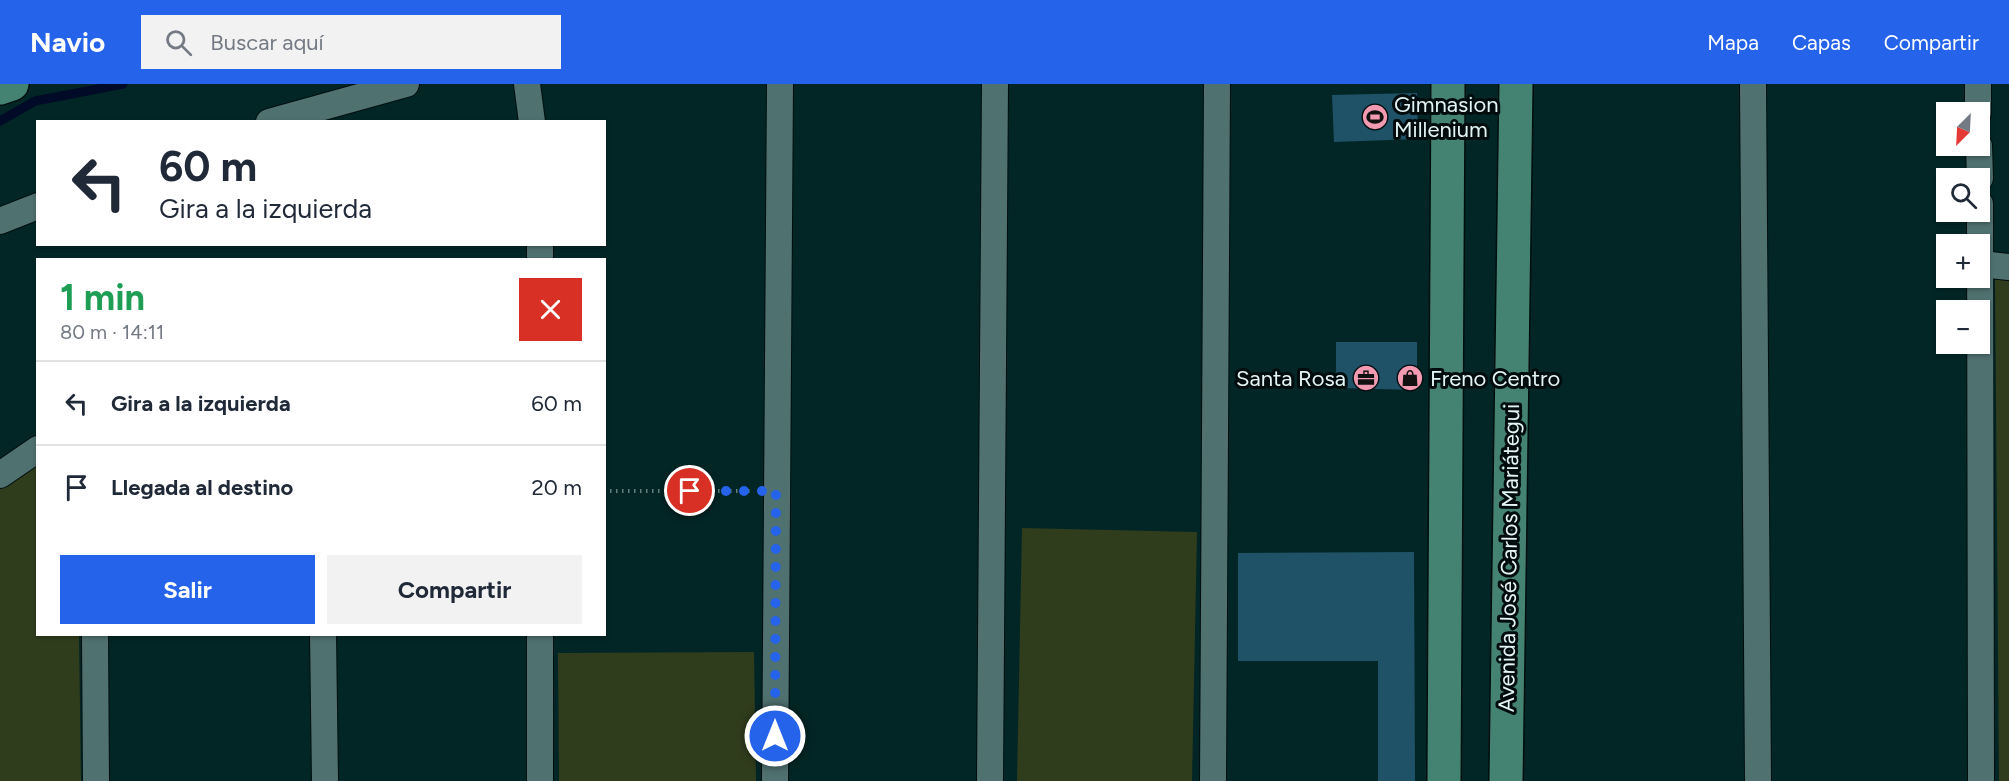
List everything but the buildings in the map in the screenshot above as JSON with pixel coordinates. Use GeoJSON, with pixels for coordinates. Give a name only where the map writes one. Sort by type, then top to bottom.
{"type":"FeatureCollection","features":[{"type":"Feature","properties":{"kind":"main road"},"geometry":{"type":"LineString","coordinates":[[0,88],[12,84]]}},
{"type":"Feature","properties":{"kind":"main road"},"geometry":{"type":"LineString","coordinates":[[1444,781],[1448,84]]}},
{"type":"Feature","properties":{"kind":"main road","name":"Avenida José Carlos Mariátegui"},"geometry":{"type":"LineString","coordinates":[[1506,781],[1516,84]]}},
{"type":"Feature","properties":{"kind":"street"},"geometry":{"type":"LineString","coordinates":[[276,120],[406,84]]}},
{"type":"Feature","properties":{"kind":"street"},"geometry":{"type":"LineString","coordinates":[[528,84],[532,120]]}},
{"type":"Feature","properties":{"kind":"street"},"geometry":{"type":"LineString","coordinates":[[775,781],[780,84]]}},
{"type":"Feature","properties":{"kind":"street"},"geometry":{"type":"LineString","coordinates":[[990,781],[995,84]]}},
{"type":"Feature","properties":{"kind":"street"},"geometry":{"type":"LineString","coordinates":[[1213,781],[1217,84]]}},
{"type":"Feature","properties":{"kind":"street"},"geometry":{"type":"LineString","coordinates":[[1753,84],[1758,781]]}},
{"type":"Feature","properties":{"kind":"street"},"geometry":{"type":"LineString","coordinates":[[1978,84],[1978,102]]}},
{"type":"Feature","properties":{"kind":"street"},"geometry":{"type":"LineString","coordinates":[[0,221],[36,207]]}},
{"type":"Feature","properties":{"kind":"street"},"geometry":{"type":"LineString","coordinates":[[1990,265],[2009,267]]}},
{"type":"Feature","properties":{"kind":"street"},"geometry":{"type":"LineString","coordinates":[[1981,288],[1981,781]]}},
{"type":"Feature","properties":{"kind":"street"},"geometry":{"type":"LineString","coordinates":[[0,476],[36,450]]}},
{"type":"Feature","properties":{"kind":"street"},"geometry":{"type":"LineString","coordinates":[[95,636],[96,781]]}},
{"type":"Feature","properties":{"kind":"street"},"geometry":{"type":"LineString","coordinates":[[322,636],[325,781]]}},
{"type":"Feature","properties":{"kind":"street"},"geometry":{"type":"LineString","coordinates":[[540,636],[540,781]]}},
{"type":"Feature","properties":{"kind":"path"},"geometry":{"type":"LineString","coordinates":[[606,491],[776,491]]}},
{"type":"Feature","properties":{"kind":"green space"},"geometry":{"type":"Polygon","coordinates":[[[1995,279],[2009,281],[2009,781],[1999,781],[1995,279]]]}},
{"type":"Feature","properties":{"kind":"green space"},"geometry":{"type":"Polygon","coordinates":[[[36,452],[36,636],[79,636],[81,781],[0,781],[0,480],[36,452]]]}},
{"type":"Feature","properties":{"kind":"green space"},"geometry":{"type":"Polygon","coordinates":[[[1022,528],[1197,532],[1192,781],[1017,781],[1022,528]]]}},
{"type":"Feature","properties":{"kind":"green space"},"geometry":{"type":"Polygon","coordinates":[[[754,652],[756,781],[559,781],[558,653],[754,652]]]}},
{"type":"Feature","properties":{"kind":"waterway"},"geometry":{"type":"LineString","coordinates":[[0,121],[35,101],[123,84]]}},
{"type":"Feature","properties":{"kind":"place","name":"Gimnasion Millenium"},"geometry":{"type":"Point","coordinates":[1375,117]}},
{"type":"Feature","properties":{"kind":"place","name":"Santa Rosa"},"geometry":{"type":"Point","coordinates":[1366,378]}},
{"type":"Feature","properties":{"kind":"place","name":"Freno Centro"},"geometry":{"type":"Point","coordinates":[1410,378]}},
{"type":"Feature","properties":{"kind":"route"},"geometry":{"type":"LineString","coordinates":[[690,491],[776,491],[775,736]]}}]}
